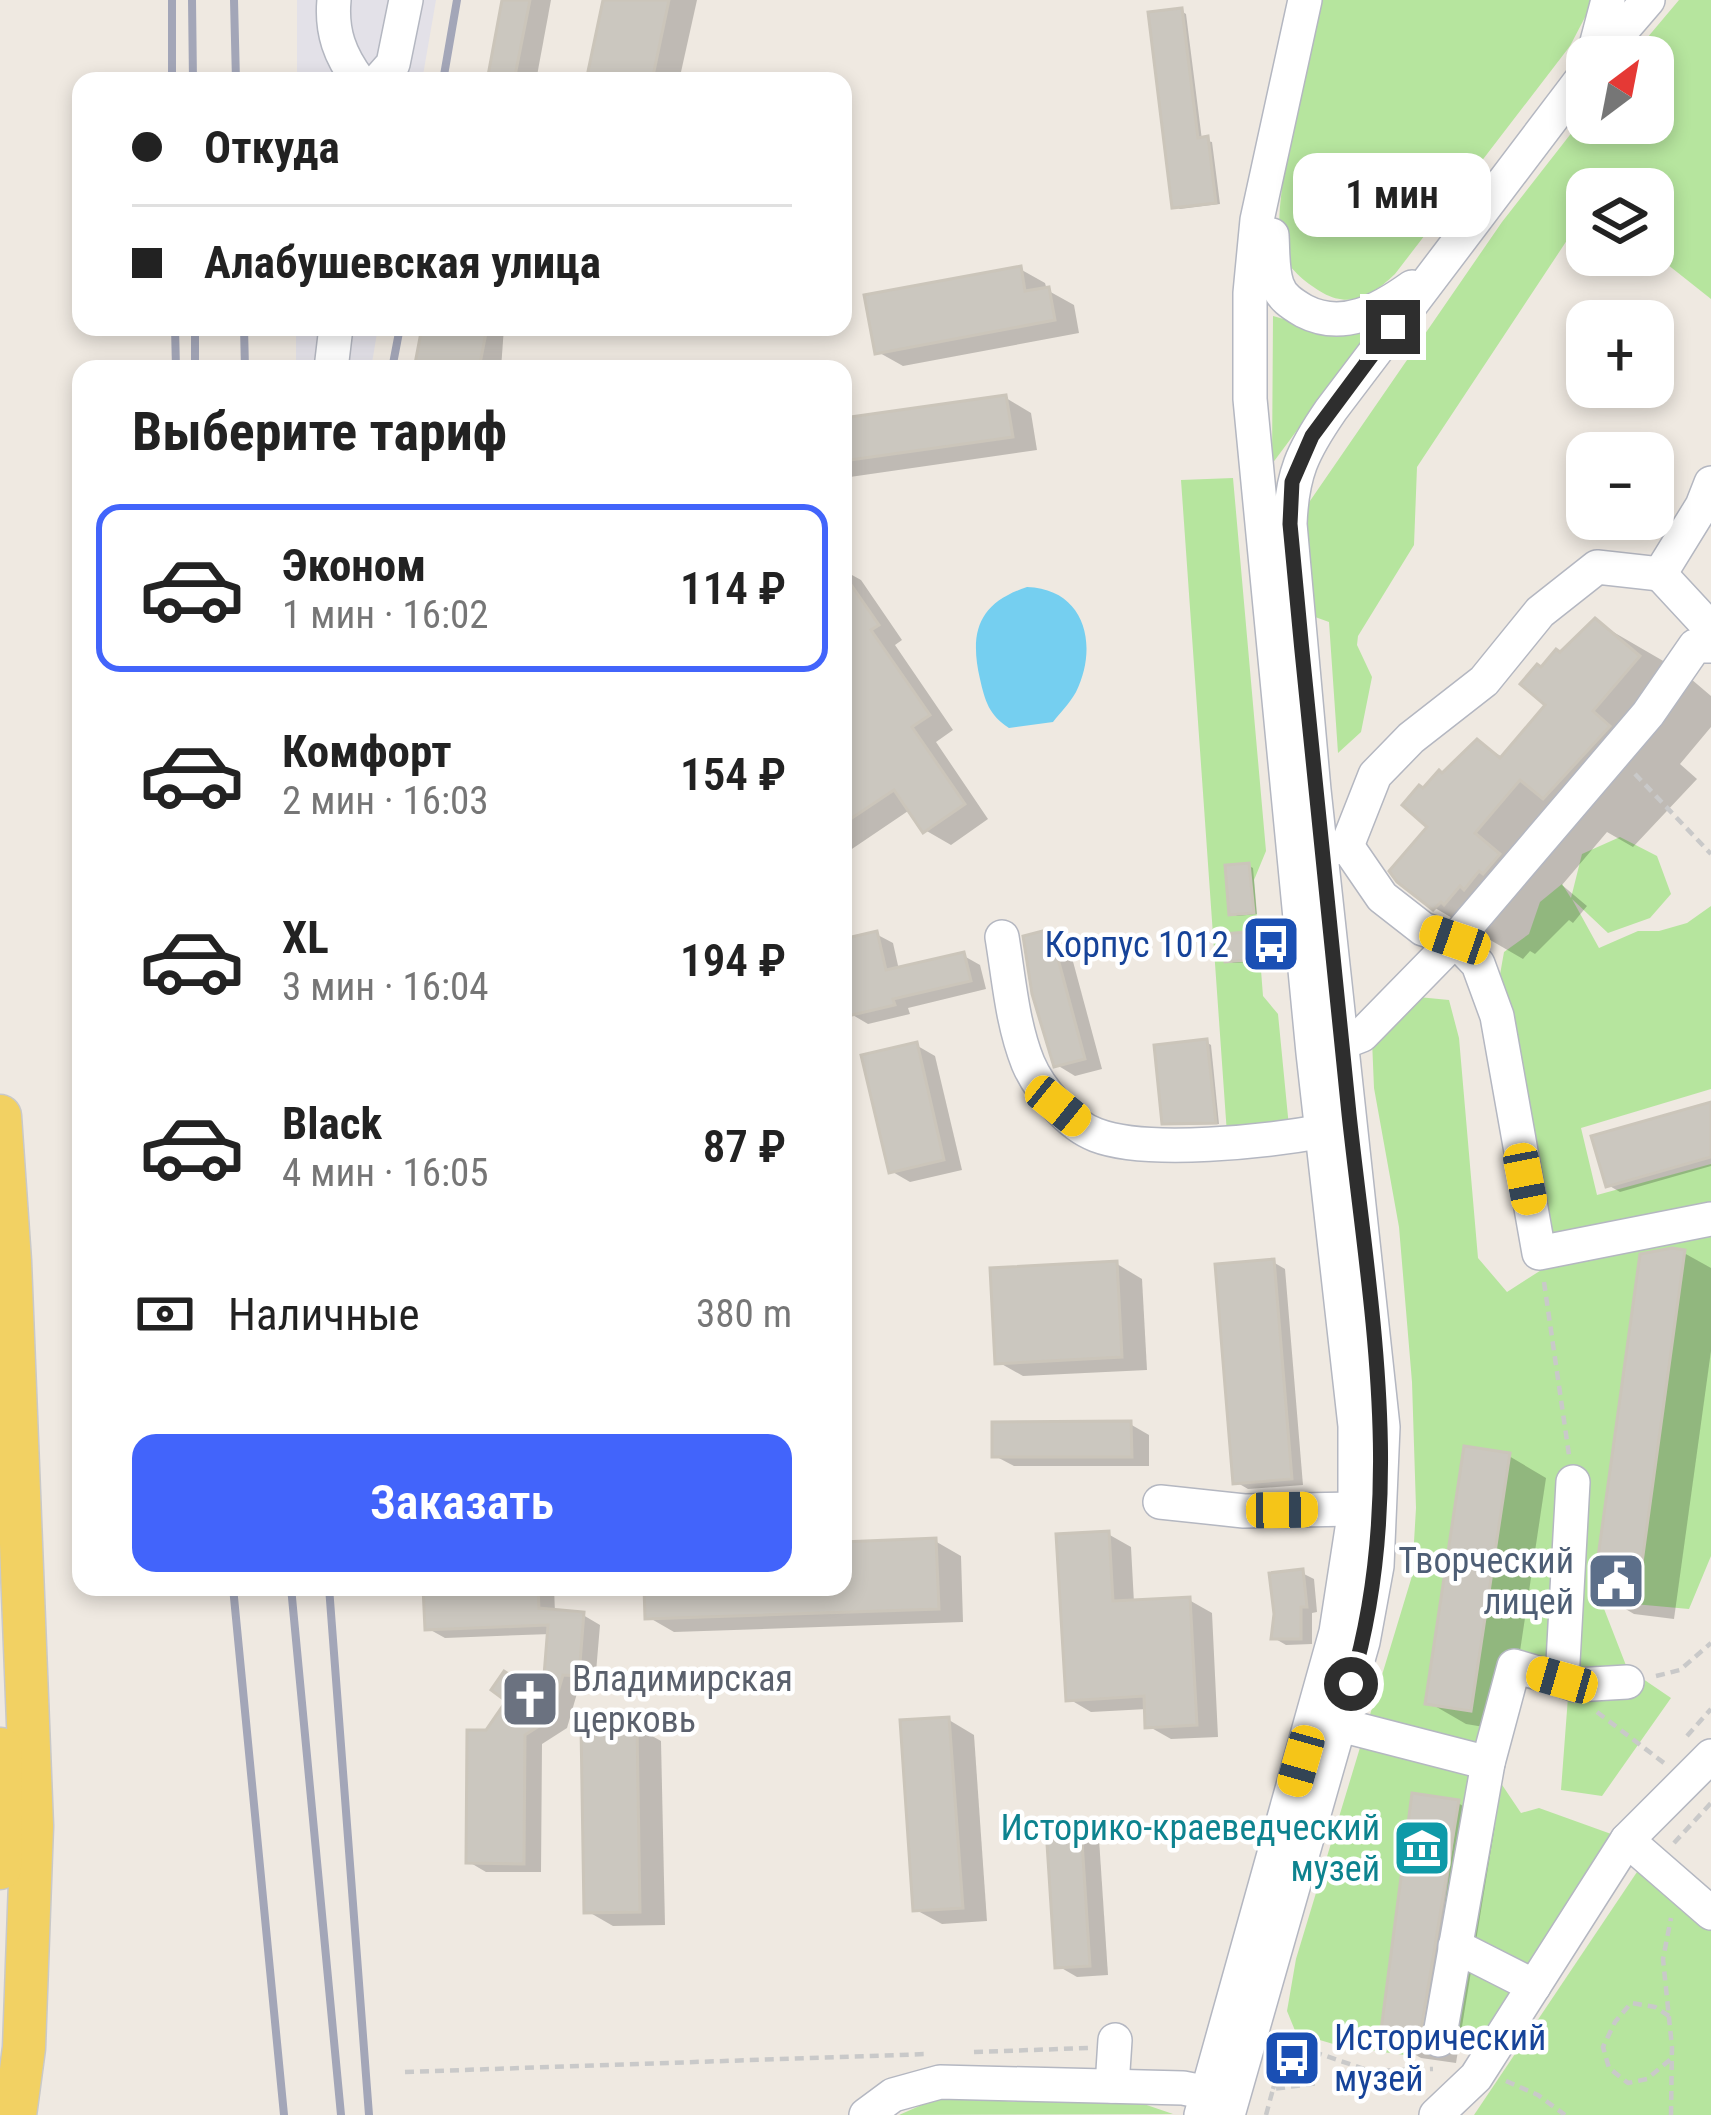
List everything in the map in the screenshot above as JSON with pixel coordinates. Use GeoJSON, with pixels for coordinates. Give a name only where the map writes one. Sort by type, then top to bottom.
{"type":"FeatureCollection","features":[{"type":"Feature","properties":{"kind":"main road"},"geometry":{"type":"LineString","coordinates":[[0,1116],[32,1826],[12,2032],[15,2115]]}},
{"type":"Feature","properties":{"kind":"main road"},"geometry":{"type":"LineString","coordinates":[[0,1734],[0,1868]]}},
{"type":"Feature","properties":{"kind":"street"},"geometry":{"type":"LineString","coordinates":[[334,0],[340,56],[352,72]]}},
{"type":"Feature","properties":{"kind":"street"},"geometry":{"type":"LineString","coordinates":[[386,72],[393,64],[406,0]]}},
{"type":"Feature","properties":{"kind":"street"},"geometry":{"type":"LineString","coordinates":[[1305,0],[1257,220],[1250,293],[1250,399],[1263,534],[1320,850],[1424,929],[1455,940],[1478,964],[1497,1016],[1539,1253],[1711,1220]]}},
{"type":"Feature","properties":{"kind":"street"},"geometry":{"type":"LineString","coordinates":[[1600,36],[1608,0]]}},
{"type":"Feature","properties":{"kind":"street"},"geometry":{"type":"LineString","coordinates":[[1615,36],[1648,0]]}},
{"type":"Feature","properties":{"kind":"street"},"geometry":{"type":"LineString","coordinates":[[1326,1722],[1355,1509],[1355,1426],[1324,1131],[1328,1048],[1320,850],[1290,524],[1292,482],[1312,436],[1566,99]]}},
{"type":"Feature","properties":{"kind":"street"},"geometry":{"type":"LineString","coordinates":[[1269,179],[1275,281],[1283,297],[1298,308],[1318,317],[1358,317],[1384,308],[1434,272]]}},
{"type":"Feature","properties":{"kind":"street"},"geometry":{"type":"LineString","coordinates":[[1660,574],[1711,483]]}},
{"type":"Feature","properties":{"kind":"street"},"geometry":{"type":"LineString","coordinates":[[1320,850],[1375,775],[1411,738],[1484,681],[1540,612],[1597,567],[1660,574],[1711,628]]}},
{"type":"Feature","properties":{"kind":"street"},"geometry":{"type":"LineString","coordinates":[[1328,1048],[1362,1035],[1455,940],[1648,714],[1695,646],[1711,646]]}},
{"type":"Feature","properties":{"kind":"street"},"geometry":{"type":"LineString","coordinates":[[1002,937],[1016,1027],[1030,1067],[1058,1106],[1093,1134],[1139,1145],[1324,1131]]}},
{"type":"Feature","properties":{"kind":"street"},"geometry":{"type":"LineString","coordinates":[[866,2115],[893,2096],[940,2082],[1112,2086],[1216,2105],[1326,1722],[1363,1642],[1377,1566],[1383,1427],[1328,1048]]}},
{"type":"Feature","properties":{"kind":"street"},"geometry":{"type":"LineString","coordinates":[[1562,1680],[1573,1482]]}},
{"type":"Feature","properties":{"kind":"street"},"geometry":{"type":"LineString","coordinates":[[1160,1502],[1244,1511],[1355,1509]]}},
{"type":"Feature","properties":{"kind":"street"},"geometry":{"type":"LineString","coordinates":[[1439,2040],[1488,1763],[1514,1666],[1575,1685],[1627,1682]]}},
{"type":"Feature","properties":{"kind":"street"},"geometry":{"type":"LineString","coordinates":[[1326,1722],[1488,1763]]}},
{"type":"Feature","properties":{"kind":"street"},"geometry":{"type":"LineString","coordinates":[[1436,2115],[1476,2078],[1627,1840],[1711,1756]]}},
{"type":"Feature","properties":{"kind":"street"},"geometry":{"type":"LineString","coordinates":[[1627,1840],[1711,1912]]}},
{"type":"Feature","properties":{"kind":"street"},"geometry":{"type":"LineString","coordinates":[[1455,1946],[1534,1985]]}},
{"type":"Feature","properties":{"kind":"street"},"geometry":{"type":"LineString","coordinates":[[1112,2086],[1115,2043]]}},
{"type":"Feature","properties":{"kind":"path"},"geometry":{"type":"LineString","coordinates":[[1615,752],[1711,854]]}},
{"type":"Feature","properties":{"kind":"path"},"geometry":{"type":"LineString","coordinates":[[1539,1253],[1573,1482]]}},
{"type":"Feature","properties":{"kind":"path"},"geometry":{"type":"LineString","coordinates":[[1627,1682],[1680,1670],[1711,1643]]}},
{"type":"Feature","properties":{"kind":"path"},"geometry":{"type":"LineString","coordinates":[[1562,1680],[1684,1779]]}},
{"type":"Feature","properties":{"kind":"path"},"geometry":{"type":"LineString","coordinates":[[1671,2115],[1672,2058],[1663,1959],[1678,1885]]}},
{"type":"Feature","properties":{"kind":"path"},"geometry":{"type":"LineString","coordinates":[[1669,2016],[1655,2007],[1631,2003],[1603,2047],[1609,2068],[1628,2083],[1647,2079],[1672,2058]]}},
{"type":"Feature","properties":{"kind":"path"},"geometry":{"type":"LineString","coordinates":[[973,2052],[1115,2043]]}},
{"type":"Feature","properties":{"kind":"path"},"geometry":{"type":"LineString","coordinates":[[1266,2115],[1288,2043],[1370,2071],[1451,2068],[1476,2078],[1490,2074],[1538,2095],[1565,2115]]}},
{"type":"Feature","properties":{"kind":"path"},"geometry":{"type":"LineString","coordinates":[[405,2072],[926,2054]]}},
{"type":"Feature","properties":{"kind":"path"},"geometry":{"type":"LineString","coordinates":[[1273,2089],[1318,2083]]}},
{"type":"Feature","properties":{"kind":"shaded area"},"geometry":{"type":"Polygon","coordinates":[[[297,0],[436,0],[424,72],[297,72],[297,0]]]}},
{"type":"Feature","properties":{"kind":"shaded area"},"geometry":{"type":"Polygon","coordinates":[[[296,336],[376,336],[372,360],[296,360],[296,336]]]}},
{"type":"Feature","properties":{"kind":"green space"},"geometry":{"type":"Polygon","coordinates":[[[1322,0],[1594,0],[1575,36],[1566,36],[1566,51],[1395,274],[1371,293],[1353,299],[1334,298],[1310,284],[1292,268],[1281,247],[1286,161],[1322,0]]]}},
{"type":"Feature","properties":{"kind":"green space"},"geometry":{"type":"Polygon","coordinates":[[[1679,0],[1711,0],[1711,299],[1674,270],[1674,168],[1566,168],[1566,242],[1417,467],[1414,545],[1358,636],[1357,645],[1372,677],[1361,732],[1338,753],[1329,622],[1304,613],[1301,514],[1502,222],[1566,140],[1566,144],[1674,144],[1674,36],[1649,36],[1679,0]]]}},
{"type":"Feature","properties":{"kind":"green space"},"geometry":{"type":"Polygon","coordinates":[[[1273,316],[1330,332],[1370,332],[1272,464],[1273,316]]]}},
{"type":"Feature","properties":{"kind":"green space"},"geometry":{"type":"Polygon","coordinates":[[[1233,478],[1266,851],[1254,880],[1263,996],[1278,1014],[1289,1127],[1227,1134],[1181,480],[1233,478]]]}},
{"type":"Feature","properties":{"kind":"green space"},"geometry":{"type":"Polygon","coordinates":[[[1620,837],[1657,856],[1671,894],[1650,918],[1608,933],[1572,899],[1599,948],[1638,931],[1687,923],[1711,906],[1711,1089],[1581,1128],[1597,1195],[1711,1164],[1711,1556],[1689,1609],[1601,1601],[1627,1668],[1671,1698],[1602,1796],[1561,1790],[1568,1697],[1515,1667],[1488,1764],[1521,1813],[1539,1808],[1614,1835],[1487,2030],[1439,2040],[1412,2056],[1340,2046],[1296,2033],[1287,2011],[1296,1959],[1412,1576],[1416,1508],[1412,1382],[1399,1227],[1374,1088],[1372,1040],[1418,997],[1449,1000],[1459,1038],[1478,1258],[1507,1292],[1560,1258],[1598,1259],[1529,1249],[1498,986],[1504,952],[1529,934],[1540,902],[1562,884],[1571,898],[1582,854],[1620,837]],[[1465,1446],[1425,1703],[1470,1711],[1471,1710],[1465,1446]],[[1459,1801],[1381,2038],[1426,2043],[1459,1801]]]}},
{"type":"Feature","properties":{"kind":"green space"},"geometry":{"type":"Polygon","coordinates":[[[1641,1866],[1711,1921],[1711,2115],[1474,2115],[1641,1866]]]}},
{"type":"Feature","properties":{"kind":"green space"},"geometry":{"type":"Polygon","coordinates":[[[970,2097],[1014,2102],[1135,2101],[1173,2114],[899,2115],[933,2100],[970,2097]]]}},
{"type":"Feature","properties":{"kind":"water"},"geometry":{"type":"Polygon","coordinates":[[[1027,587],[1047,590],[1074,609],[1082,623],[1086,656],[1076,692],[1053,722],[1009,728],[992,713],[984,694],[977,633],[988,610],[1027,587]]]}},
{"type":"Feature","properties":{"kind":"building"},"geometry":{"type":"Polygon","coordinates":[[[502,0],[530,0],[516,72],[489,72],[502,0]]]}},
{"type":"Feature","properties":{"kind":"building"},"geometry":{"type":"Polygon","coordinates":[[[603,0],[669,0],[654,72],[588,72],[603,0]]]}},
{"type":"Feature","properties":{"kind":"building"},"geometry":{"type":"Polygon","coordinates":[[[1182,8],[1198,138],[1208,136],[1216,203],[1172,208],[1148,12],[1182,8]]]}},
{"type":"Feature","properties":{"kind":"building"},"geometry":{"type":"Polygon","coordinates":[[[1021,266],[1025,291],[1049,287],[1055,320],[875,354],[864,295],[1021,266]]]}},
{"type":"Feature","properties":{"kind":"building"},"geometry":{"type":"Polygon","coordinates":[[[420,336],[485,336],[481,360],[416,360],[420,336]]]}},
{"type":"Feature","properties":{"kind":"building"},"geometry":{"type":"Polygon","coordinates":[[[1006,395],[1013,437],[852,460],[852,417],[1006,395]]]}},
{"type":"Feature","properties":{"kind":"building"},"geometry":{"type":"Polygon","coordinates":[[[852,586],[879,625],[871,630],[930,715],[912,727],[965,804],[923,833],[894,790],[852,818],[852,586]]]}},
{"type":"Feature","properties":{"kind":"building"},"geometry":{"type":"Polygon","coordinates":[[[1595,618],[1640,656],[1593,711],[1610,726],[1543,799],[1520,780],[1475,833],[1500,854],[1464,890],[1460,886],[1433,910],[1389,871],[1427,827],[1402,805],[1419,785],[1423,788],[1439,770],[1442,773],[1477,739],[1500,758],[1545,705],[1520,684],[1537,664],[1541,667],[1556,649],[1560,652],[1595,618]]]}},
{"type":"Feature","properties":{"kind":"building"},"geometry":{"type":"Polygon","coordinates":[[[1249,863],[1254,913],[1229,915],[1225,865],[1249,863]]]}},
{"type":"Feature","properties":{"kind":"building"},"geometry":{"type":"Polygon","coordinates":[[[1050,929],[1085,1059],[1054,1067],[1032,994],[1023,936],[1050,929]]]}},
{"type":"Feature","properties":{"kind":"building"},"geometry":{"type":"Polygon","coordinates":[[[877,931],[886,970],[964,952],[971,981],[893,999],[895,1005],[852,1015],[852,937],[877,931]]]}},
{"type":"Feature","properties":{"kind":"building"},"geometry":{"type":"Polygon","coordinates":[[[1245,932],[1248,960],[1225,962],[1222,934],[1245,932]]]}},
{"type":"Feature","properties":{"kind":"building"},"geometry":{"type":"Polygon","coordinates":[[[1207,1039],[1216,1123],[1162,1124],[1154,1045],[1207,1039]]]}},
{"type":"Feature","properties":{"kind":"building"},"geometry":{"type":"Polygon","coordinates":[[[917,1042],[944,1160],[889,1173],[861,1055],[917,1042]]]}},
{"type":"Feature","properties":{"kind":"building"},"geometry":{"type":"Polygon","coordinates":[[[1711,1102],[1711,1157],[1606,1187],[1591,1136],[1711,1102]]]}},
{"type":"Feature","properties":{"kind":"building"},"geometry":{"type":"Polygon","coordinates":[[[1685,1250],[1637,1599],[1593,1593],[1640,1254],[1685,1250]]]}},
{"type":"Feature","properties":{"kind":"building"},"geometry":{"type":"Polygon","coordinates":[[[1274,1259],[1292,1479],[1233,1484],[1215,1264],[1274,1259]]]}},
{"type":"Feature","properties":{"kind":"building"},"geometry":{"type":"Polygon","coordinates":[[[1117,1261],[1122,1357],[995,1364],[990,1268],[1117,1261]]]}},
{"type":"Feature","properties":{"kind":"building"},"geometry":{"type":"Polygon","coordinates":[[[1131,1421],[1132,1457],[992,1457],[992,1422],[1131,1421]]]}},
{"type":"Feature","properties":{"kind":"building"},"geometry":{"type":"Polygon","coordinates":[[[1464,1446],[1510,1453],[1471,1711],[1425,1704],[1464,1446]]]}},
{"type":"Feature","properties":{"kind":"building"},"geometry":{"type":"Polygon","coordinates":[[[1109,1531],[1113,1601],[1190,1597],[1197,1725],[1145,1728],[1144,1696],[1066,1701],[1056,1534],[1109,1531]]]}},
{"type":"Feature","properties":{"kind":"building"},"geometry":{"type":"Polygon","coordinates":[[[936,1538],[939,1609],[645,1619],[644,1596],[852,1596],[852,1542],[936,1538]]]}},
{"type":"Feature","properties":{"kind":"building"},"geometry":{"type":"Polygon","coordinates":[[[1303,1569],[1307,1607],[1301,1607],[1301,1639],[1271,1639],[1274,1614],[1269,1573],[1303,1569]]]}},
{"type":"Feature","properties":{"kind":"building"},"geometry":{"type":"Polygon","coordinates":[[[423,1596],[538,1596],[539,1608],[584,1612],[579,1676],[563,1675],[550,1719],[525,1735],[524,1864],[466,1863],[467,1730],[486,1730],[506,1701],[491,1690],[504,1671],[520,1682],[525,1675],[543,1688],[548,1625],[425,1630],[423,1596]]]}},
{"type":"Feature","properties":{"kind":"building"},"geometry":{"type":"Polygon","coordinates":[[[949,1717],[963,1908],[913,1911],[900,1720],[949,1717]]]}},
{"type":"Feature","properties":{"kind":"building"},"geometry":{"type":"Polygon","coordinates":[[[637,1724],[640,1912],[584,1913],[581,1725],[637,1724]]]}},
{"type":"Feature","properties":{"kind":"building"},"geometry":{"type":"Polygon","coordinates":[[[1412,1793],[1459,1800],[1419,2043],[1380,2038],[1412,1793]]]}},
{"type":"Feature","properties":{"kind":"building"},"geometry":{"type":"Polygon","coordinates":[[[1081,1825],[1090,1966],[1055,1968],[1046,1828],[1081,1825]]]}},
{"type":"Feature","properties":{"kind":"railway"},"geometry":{"type":"LineString","coordinates":[[172,0],[172,72]]}},
{"type":"Feature","properties":{"kind":"railway"},"geometry":{"type":"LineString","coordinates":[[192,0],[193,72]]}},
{"type":"Feature","properties":{"kind":"railway"},"geometry":{"type":"LineString","coordinates":[[234,0],[236,72]]}},
{"type":"Feature","properties":{"kind":"railway"},"geometry":{"type":"LineString","coordinates":[[445,72],[457,0]]}},
{"type":"Feature","properties":{"kind":"railway"},"geometry":{"type":"LineString","coordinates":[[175,336],[176,360]]}},
{"type":"Feature","properties":{"kind":"railway"},"geometry":{"type":"LineString","coordinates":[[195,336],[195,360]]}},
{"type":"Feature","properties":{"kind":"railway"},"geometry":{"type":"LineString","coordinates":[[244,336],[245,360]]}},
{"type":"Feature","properties":{"kind":"railway"},"geometry":{"type":"LineString","coordinates":[[394,360],[398,336]]}},
{"type":"Feature","properties":{"kind":"railway"},"geometry":{"type":"LineString","coordinates":[[234,1596],[284,2115]]}},
{"type":"Feature","properties":{"kind":"railway"},"geometry":{"type":"LineString","coordinates":[[292,1596],[341,2115]]}},
{"type":"Feature","properties":{"kind":"railway"},"geometry":{"type":"LineString","coordinates":[[330,1596],[369,2115]]}},
{"type":"Feature","properties":{"kind":"place","name":"Корпус 1012"},"geometry":{"type":"Point","coordinates":[1271,944]}},
{"type":"Feature","properties":{"kind":"place","name":"Творческий лицей"},"geometry":{"type":"Point","coordinates":[1616,1581]}},
{"type":"Feature","properties":{"kind":"place","name":"Владимирская церковь"},"geometry":{"type":"Point","coordinates":[530,1699]}},
{"type":"Feature","properties":{"kind":"place","name":"Историко-краеведческий музей"},"geometry":{"type":"Point","coordinates":[1422,1848]}},
{"type":"Feature","properties":{"kind":"place","name":"Исторический музей"},"geometry":{"type":"Point","coordinates":[1292,2058]}},
{"type":"Feature","properties":{"kind":"route"},"geometry":{"type":"LineString","coordinates":[[1351,1684],[1377,1566],[1383,1427],[1313,790],[1290,524],[1292,482],[1312,436],[1393,327]]}}]}
